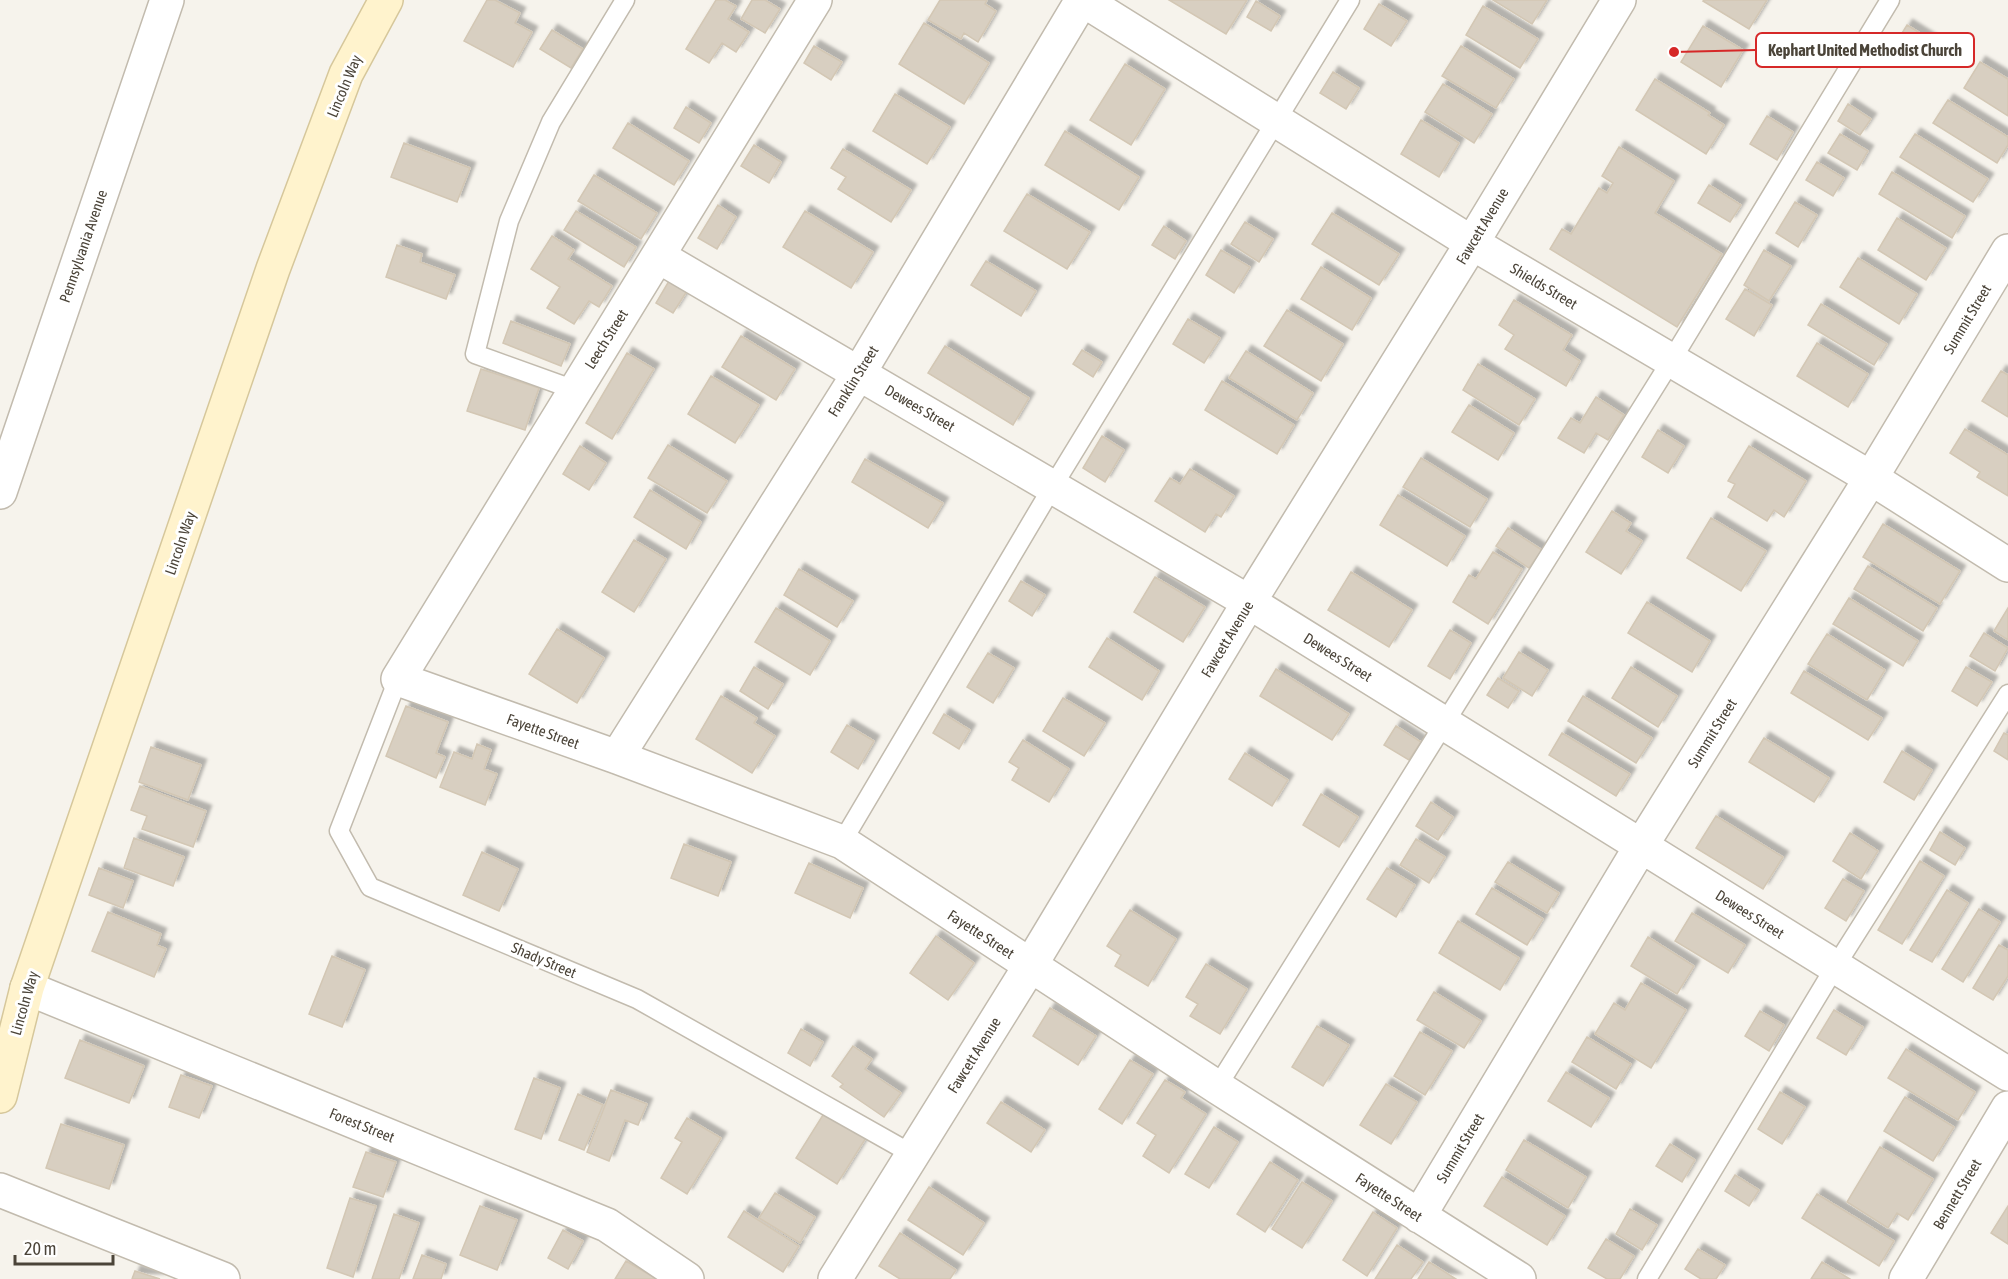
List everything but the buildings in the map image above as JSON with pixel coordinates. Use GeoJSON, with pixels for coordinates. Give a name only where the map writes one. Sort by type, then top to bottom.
{"type":"FeatureCollection","features":[{"type":"Feature","properties":{"kind":"main road","name":"Lincoln Way"},"geometry":{"type":"LineString","coordinates":[[0,1096],[27,988],[273,269],[346,74],[386,0]]}},
{"type":"Feature","properties":{"kind":"street","name":"Pennsylvania Avenue"},"geometry":{"type":"LineString","coordinates":[[0,492],[167,0]]}},
{"type":"Feature","properties":{"kind":"street","name":"Leech Street"},"geometry":{"type":"LineString","coordinates":[[398,679],[815,0]]}},
{"type":"Feature","properties":{"kind":"street","name":"Shields Street"},"geometry":{"type":"LineString","coordinates":[[1083,0],[1472,243],[1870,478],[2008,565]]}},
{"type":"Feature","properties":{"kind":"street","name":"Franklin Street"},"geometry":{"type":"LineString","coordinates":[[617,757],[859,373],[1083,0]]}},
{"type":"Feature","properties":{"kind":"street","name":"Fawcett Avenue"},"geometry":{"type":"LineString","coordinates":[[835,1279],[1030,966],[1249,602],[1472,243],[1619,0]]}},
{"type":"Feature","properties":{"kind":"street","name":"Summit Street"},"geometry":{"type":"LineString","coordinates":[[1419,1216],[1641,846],[2008,251]]}},
{"type":"Feature","properties":{"kind":"street","name":"Dewees Street"},"geometry":{"type":"LineString","coordinates":[[658,256],[1249,602],[2008,1074]]}},
{"type":"Feature","properties":{"kind":"street","name":"Fayette Street"},"geometry":{"type":"LineString","coordinates":[[398,679],[617,757],[842,842],[1419,1216],[1500,1274]]}},
{"type":"Feature","properties":{"kind":"street","name":"Forest Street"},"geometry":{"type":"LineString","coordinates":[[27,988],[608,1225],[687,1279]]}},
{"type":"Feature","properties":{"kind":"street","name":"Bennett Street"},"geometry":{"type":"LineString","coordinates":[[1906,1279],[2008,1108]]}},
{"type":"Feature","properties":{"kind":"street"},"geometry":{"type":"LineString","coordinates":[[0,1190],[223,1279]]}},
{"type":"Feature","properties":{"kind":"lane"},"geometry":{"type":"LineString","coordinates":[[574,390],[475,354],[509,221],[551,122],[625,0]]}},
{"type":"Feature","properties":{"kind":"lane"},"geometry":{"type":"LineString","coordinates":[[842,842],[1053,486],[1350,0]]}},
{"type":"Feature","properties":{"kind":"lane"},"geometry":{"type":"LineString","coordinates":[[1217,1087],[1671,361],[1890,0]]}},
{"type":"Feature","properties":{"kind":"lane","name":"Shady Street"},"geometry":{"type":"LineString","coordinates":[[398,679],[339,831],[370,887],[637,999],[912,1154]]}},
{"type":"Feature","properties":{"kind":"lane"},"geometry":{"type":"LineString","coordinates":[[1647,1279],[1835,967],[2008,694]]}},
{"type":"Feature","properties":{"kind":"place","name":"Kephart United Methodist Church"},"geometry":{"type":"Point","coordinates":[1674,52]}}]}
